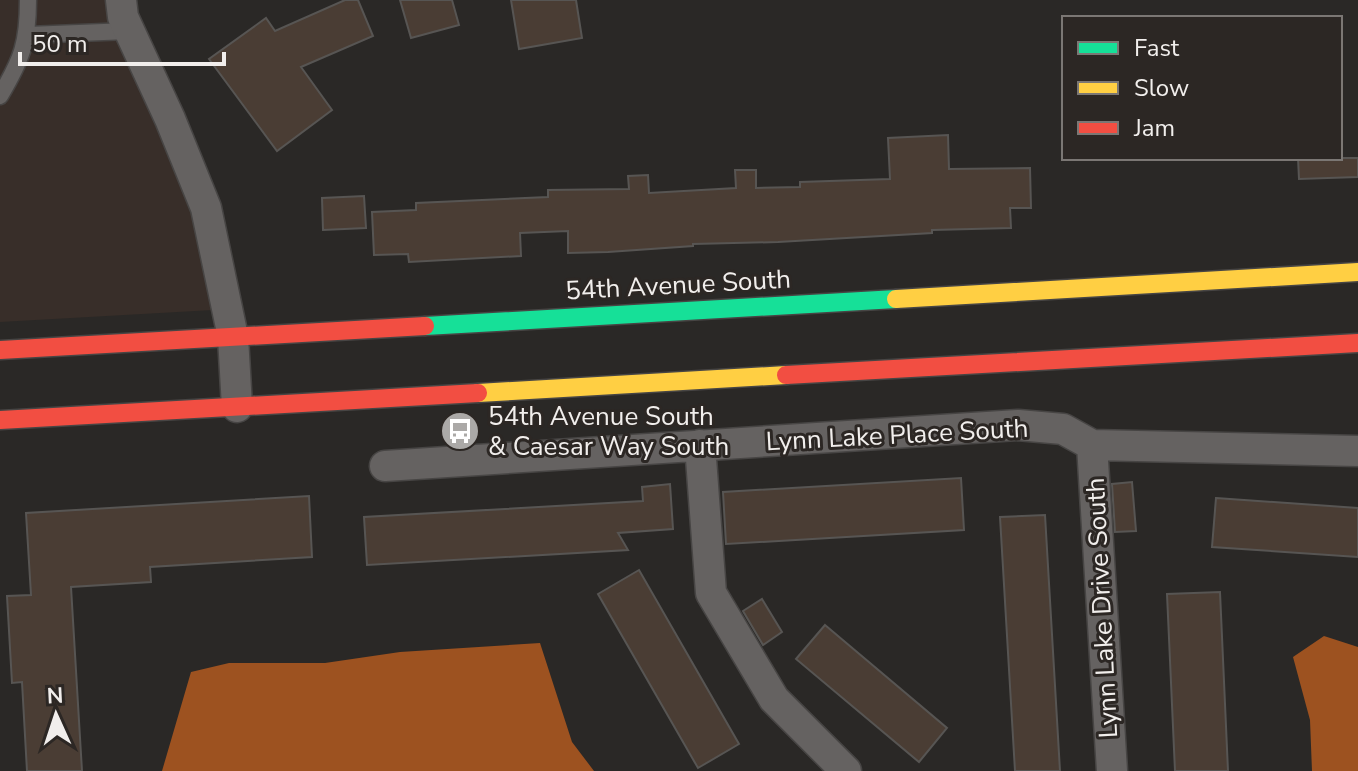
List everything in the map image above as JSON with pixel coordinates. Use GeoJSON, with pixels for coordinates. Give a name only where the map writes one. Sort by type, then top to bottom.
{"type":"FeatureCollection","features":[{"type":"Feature","properties":{"kind":"main road","name":"54th Avenue South"},"geometry":{"type":"LineString","coordinates":[[0,350],[1358,272]]}},
{"type":"Feature","properties":{"kind":"main road"},"geometry":{"type":"LineString","coordinates":[[0,420],[1358,343]]}},
{"type":"Feature","properties":{"kind":"street"},"geometry":{"type":"LineString","coordinates":[[121,0],[123,17],[170,119],[206,208],[233,337],[237,407]]}},
{"type":"Feature","properties":{"kind":"street","name":"Lynn Lake Place South"},"geometry":{"type":"LineString","coordinates":[[385,466],[1018,425],[1063,429],[1092,445],[1358,451]]}},
{"type":"Feature","properties":{"kind":"street"},"geometry":{"type":"LineString","coordinates":[[700,445],[711,593],[774,699],[846,771]]}},
{"type":"Feature","properties":{"kind":"street","name":"Lynn Lake Drive South"},"geometry":{"type":"LineString","coordinates":[[1092,445],[1112,771]]}},
{"type":"Feature","properties":{"kind":"lane"},"geometry":{"type":"LineString","coordinates":[[0,96],[17,68],[28,35],[28,0]]}},
{"type":"Feature","properties":{"kind":"lane"},"geometry":{"type":"LineString","coordinates":[[28,35],[129,31]]}},
{"type":"Feature","properties":{"kind":"shaded area"},"geometry":{"type":"Polygon","coordinates":[[[0,0],[107,0],[193,213],[213,310],[0,322],[0,0]]]}},
{"type":"Feature","properties":{"kind":"shaded area"},"geometry":{"type":"Polygon","coordinates":[[[1324,636],[1358,647],[1358,771],[1312,771],[1310,720],[1293,657],[1324,636]]]}},
{"type":"Feature","properties":{"kind":"shaded area"},"geometry":{"type":"Polygon","coordinates":[[[540,643],[572,742],[594,771],[162,771],[191,672],[229,663],[325,663],[400,652],[540,643]]]}},
{"type":"Feature","properties":{"kind":"building"},"geometry":{"type":"Polygon","coordinates":[[[345,0],[358,0],[373,36],[301,67],[332,110],[277,151],[209,59],[266,18],[275,31],[345,0]]]}},
{"type":"Feature","properties":{"kind":"building"},"geometry":{"type":"Polygon","coordinates":[[[400,0],[452,0],[459,25],[411,38],[400,0]]]}},
{"type":"Feature","properties":{"kind":"building"},"geometry":{"type":"Polygon","coordinates":[[[511,0],[576,0],[582,38],[519,49],[511,0]]]}},
{"type":"Feature","properties":{"kind":"building"},"geometry":{"type":"Polygon","coordinates":[[[948,135],[949,169],[1030,168],[1031,208],[1010,208],[1011,228],[932,230],[932,233],[568,253],[568,231],[520,233],[521,256],[409,262],[408,254],[374,255],[372,212],[416,210],[416,203],[548,197],[548,190],[629,189],[628,176],[648,175],[649,193],[736,188],[735,170],[756,170],[756,188],[800,187],[800,182],[890,179],[888,138],[948,135]]]}},
{"type":"Feature","properties":{"kind":"building"},"geometry":{"type":"Polygon","coordinates":[[[1358,158],[1358,177],[1299,179],[1298,160],[1358,158]]]}},
{"type":"Feature","properties":{"kind":"building"},"geometry":{"type":"Polygon","coordinates":[[[364,196],[366,228],[323,230],[322,198],[364,196]]]}},
{"type":"Feature","properties":{"kind":"building"},"geometry":{"type":"Polygon","coordinates":[[[961,478],[964,530],[726,544],[723,492],[961,478]]]}},
{"type":"Feature","properties":{"kind":"building"},"geometry":{"type":"Polygon","coordinates":[[[1132,482],[1136,531],[1115,532],[1112,484],[1132,482]]]}},
{"type":"Feature","properties":{"kind":"building"},"geometry":{"type":"Polygon","coordinates":[[[670,484],[673,529],[618,533],[628,550],[367,565],[364,517],[643,501],[642,487],[670,484]]]}},
{"type":"Feature","properties":{"kind":"building"},"geometry":{"type":"Polygon","coordinates":[[[309,496],[312,557],[150,567],[151,582],[71,587],[82,771],[27,771],[22,682],[12,683],[7,596],[31,595],[26,513],[309,496]]]}},
{"type":"Feature","properties":{"kind":"building"},"geometry":{"type":"Polygon","coordinates":[[[1216,498],[1358,508],[1358,557],[1212,547],[1216,498]]]}},
{"type":"Feature","properties":{"kind":"building"},"geometry":{"type":"Polygon","coordinates":[[[1045,515],[1060,771],[1015,771],[1000,517],[1045,515]]]}},
{"type":"Feature","properties":{"kind":"building"},"geometry":{"type":"Polygon","coordinates":[[[639,570],[739,744],[698,768],[598,594],[639,570]]]}},
{"type":"Feature","properties":{"kind":"building"},"geometry":{"type":"Polygon","coordinates":[[[1220,592],[1228,771],[1175,771],[1167,594],[1220,592]]]}},
{"type":"Feature","properties":{"kind":"building"},"geometry":{"type":"Polygon","coordinates":[[[762,599],[782,632],[763,645],[743,611],[762,599]]]}},
{"type":"Feature","properties":{"kind":"building"},"geometry":{"type":"Polygon","coordinates":[[[825,625],[947,728],[919,762],[796,659],[825,625]]]}},
{"type":"Feature","properties":{"kind":"traffic: fast"},"geometry":{"type":"LineString","coordinates":[[425,326],[896,299]]}},
{"type":"Feature","properties":{"kind":"traffic: slow"},"geometry":{"type":"LineString","coordinates":[[896,299],[1358,272]]}},
{"type":"Feature","properties":{"kind":"traffic: slow"},"geometry":{"type":"LineString","coordinates":[[478,393],[786,375]]}},
{"type":"Feature","properties":{"kind":"traffic: jam"},"geometry":{"type":"LineString","coordinates":[[0,350],[425,326]]}},
{"type":"Feature","properties":{"kind":"traffic: jam"},"geometry":{"type":"LineString","coordinates":[[786,375],[1358,343]]}},
{"type":"Feature","properties":{"kind":"traffic: jam"},"geometry":{"type":"LineString","coordinates":[[0,420],[478,393]]}},
{"type":"Feature","properties":{"kind":"place","name":"54th Avenue South & Caesar Way South"},"geometry":{"type":"Point","coordinates":[460,431]}}]}
